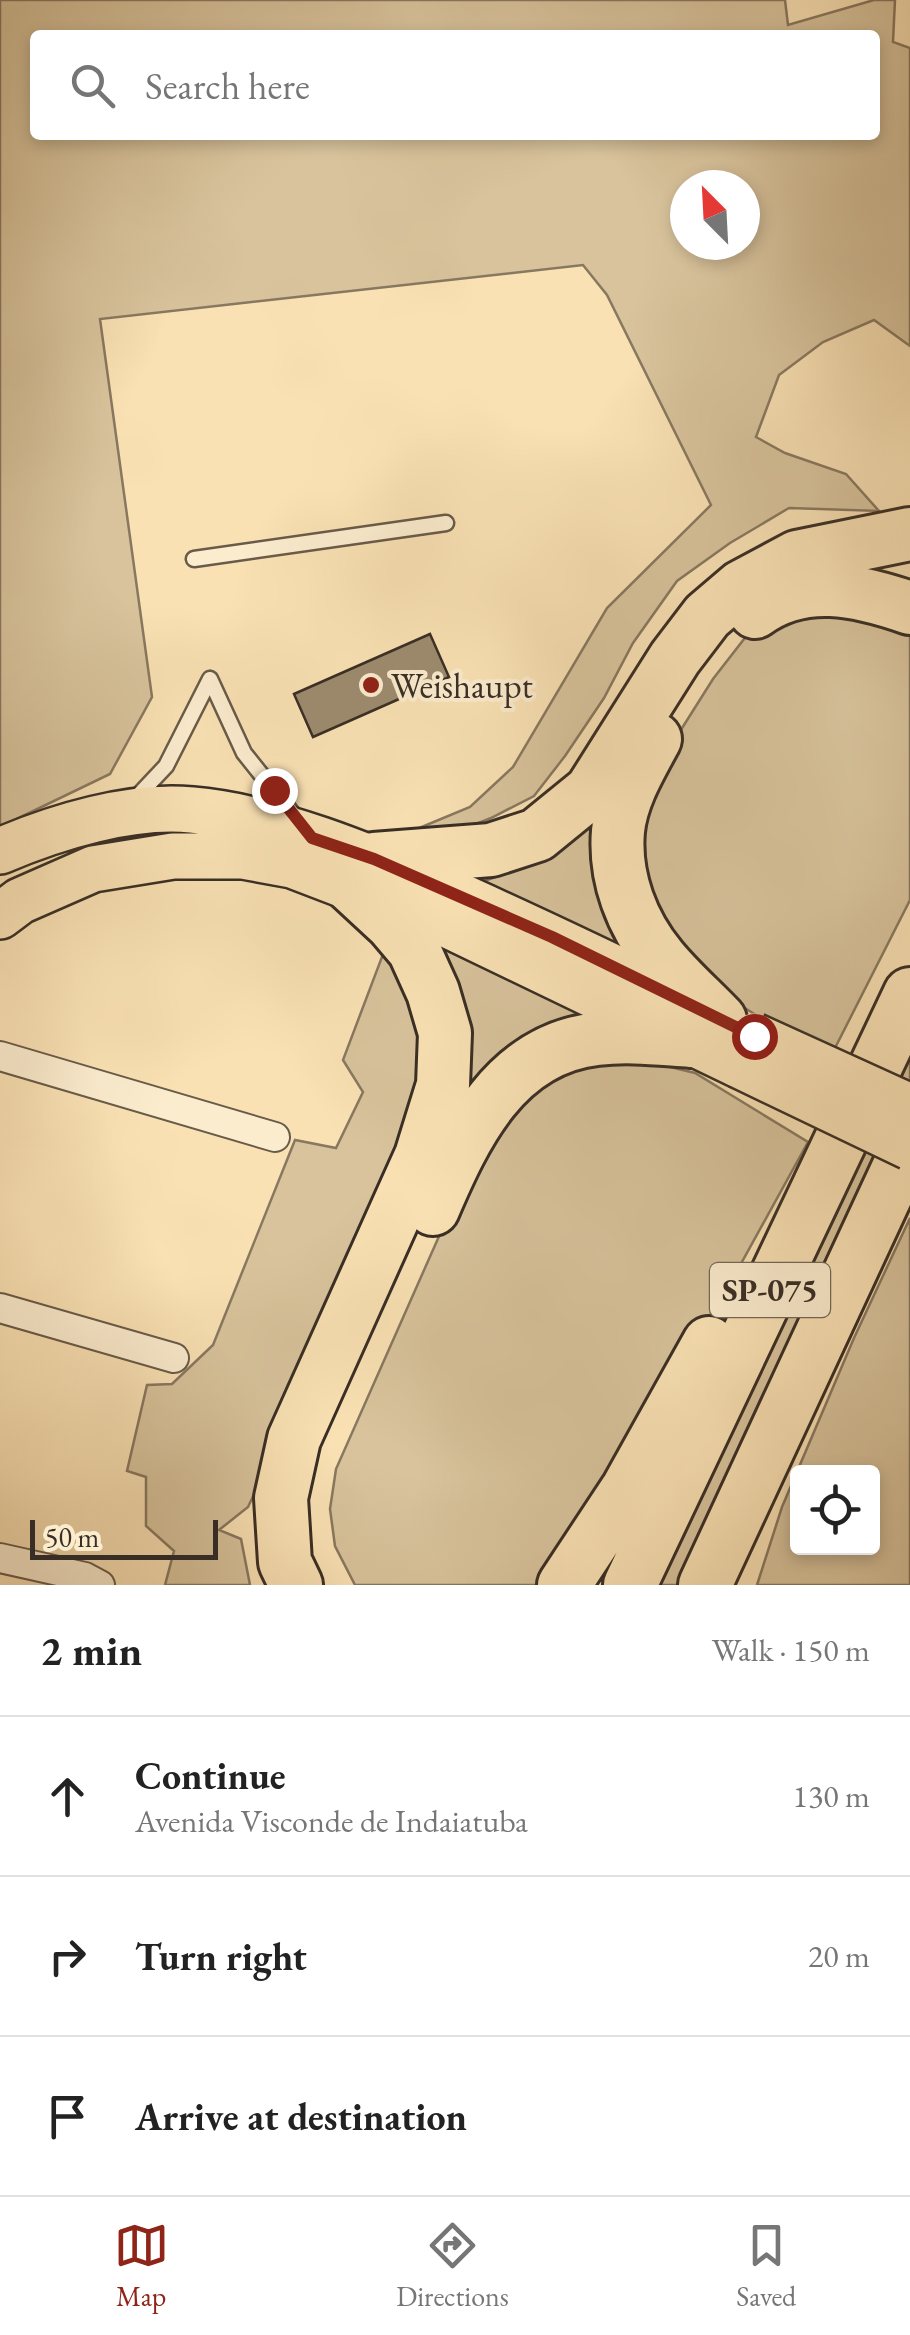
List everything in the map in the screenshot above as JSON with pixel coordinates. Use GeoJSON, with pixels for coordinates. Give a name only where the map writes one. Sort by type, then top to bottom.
{"type":"FeatureCollection","features":[{"type":"Feature","properties":{"kind":"highway"},"geometry":{"type":"LineString","coordinates":[[296,1585],[285,1562],[282,1498],[294,1439],[421,1156],[443,1085],[445,1033],[433,992],[414,950],[392,924],[362,872],[491,850],[538,836],[591,791],[675,658],[707,616],[741,588],[797,557],[910,534]]}},
{"type":"Feature","properties":{"kind":"highway"},"geometry":{"type":"LineString","coordinates":[[726,1040],[635,921],[621,882],[618,830],[632,784],[665,720],[721,637],[767,603],[813,589],[868,594],[910,608]]}},
{"type":"Feature","properties":{"kind":"highway","name":"SP-075"},"geometry":{"type":"LineString","coordinates":[[630,1585],[910,994]]}},
{"type":"Feature","properties":{"kind":"highway"},"geometry":{"type":"LineString","coordinates":[[330,1585],[317,1550],[314,1522],[318,1488],[328,1455],[449,1171],[480,1112],[513,1075],[572,1044],[628,1036],[726,1040]]}},
{"type":"Feature","properties":{"kind":"highway","name":"SP-075"},"geometry":{"type":"LineString","coordinates":[[706,1585],[910,1145]]}},
{"type":"Feature","properties":{"kind":"highway"},"geometry":{"type":"LineString","coordinates":[[564,1585],[628,1488],[730,1305],[808,1209]]}},
{"type":"Feature","properties":{"kind":"highway"},"geometry":{"type":"LineString","coordinates":[[734,1585],[858,1259]]}},
{"type":"Feature","properties":{"kind":"main road"},"geometry":{"type":"LineString","coordinates":[[0,851],[122,813],[190,809],[256,820],[312,838],[446,924],[726,1040],[910,1107]]}},
{"type":"Feature","properties":{"kind":"main road"},"geometry":{"type":"LineString","coordinates":[[0,916],[20,901],[93,869],[173,856],[243,856],[362,872]]}},
{"type":"Feature","properties":{"kind":"main road"},"geometry":{"type":"LineString","coordinates":[[726,1040],[910,1145]]}},
{"type":"Feature","properties":{"kind":"street"},"geometry":{"type":"LineString","coordinates":[[0,1056],[275,1137]]}},
{"type":"Feature","properties":{"kind":"street"},"geometry":{"type":"LineString","coordinates":[[0,1308],[174,1358]]}},
{"type":"Feature","properties":{"kind":"street"},"geometry":{"type":"LineString","coordinates":[[0,1558],[100,1585]]}},
{"type":"Feature","properties":{"kind":"lane"},"geometry":{"type":"LineString","coordinates":[[194,559],[446,522]]}},
{"type":"Feature","properties":{"kind":"lane"},"geometry":{"type":"LineString","coordinates":[[122,813],[166,766],[210,679],[244,752],[312,838]]}},
{"type":"Feature","properties":{"kind":"shaded area"},"geometry":{"type":"Polygon","coordinates":[[[0,0],[785,0],[788,25],[874,0],[895,0],[893,42],[910,48],[910,346],[874,320],[823,342],[779,375],[756,437],[785,453],[846,474],[879,511],[789,508],[730,543],[677,581],[633,643],[604,698],[534,796],[448,835],[412,831],[470,807],[513,767],[607,608],[711,505],[607,295],[583,265],[100,319],[152,697],[110,774],[0,827],[0,0]]]}},
{"type":"Feature","properties":{"kind":"shaded area"},"geometry":{"type":"Polygon","coordinates":[[[789,602],[910,619],[910,900],[833,1052],[777,1028],[693,969],[640,892],[644,795],[713,679],[748,634],[789,602]]]}},
{"type":"Feature","properties":{"kind":"shaded area"},"geometry":{"type":"Polygon","coordinates":[[[606,785],[640,967],[472,886],[529,861],[606,785]]]}},
{"type":"Feature","properties":{"kind":"shaded area"},"geometry":{"type":"Polygon","coordinates":[[[442,940],[609,1016],[459,1134],[435,960],[442,940]]]}},
{"type":"Feature","properties":{"kind":"shaded area"},"geometry":{"type":"Polygon","coordinates":[[[388,941],[411,971],[430,1083],[277,1446],[248,1507],[219,1530],[241,1539],[250,1585],[165,1585],[174,1551],[146,1526],[146,1477],[127,1471],[147,1385],[172,1384],[213,1345],[295,1140],[336,1148],[363,1092],[343,1060],[388,941]]]}},
{"type":"Feature","properties":{"kind":"shaded area"},"geometry":{"type":"Polygon","coordinates":[[[910,1025],[910,1110],[682,1585],[646,1585],[910,1025]]]}},
{"type":"Feature","properties":{"kind":"shaded area"},"geometry":{"type":"Polygon","coordinates":[[[637,1059],[695,1073],[808,1142],[645,1438],[549,1585],[355,1585],[335,1546],[330,1509],[336,1469],[444,1225],[499,1117],[579,1063],[637,1059]]]}},
{"type":"Feature","properties":{"kind":"shaded area"},"geometry":{"type":"Polygon","coordinates":[[[910,1218],[910,1585],[757,1585],[790,1488],[790,1555],[880,1555],[880,1465],[800,1465],[910,1218]]]}},
{"type":"Feature","properties":{"kind":"building","name":"Weishaupt"},"geometry":{"type":"Polygon","coordinates":[[[430,634],[449,677],[313,737],[294,694],[430,634]]]}},
{"type":"Feature","properties":{"kind":"place","name":"Weishaupt"},"geometry":{"type":"Point","coordinates":[371,685]}},
{"type":"Feature","properties":{"kind":"route"},"geometry":{"type":"LineString","coordinates":[[274,790],[312,838],[374,859],[552,937],[754,1036]]}}]}
